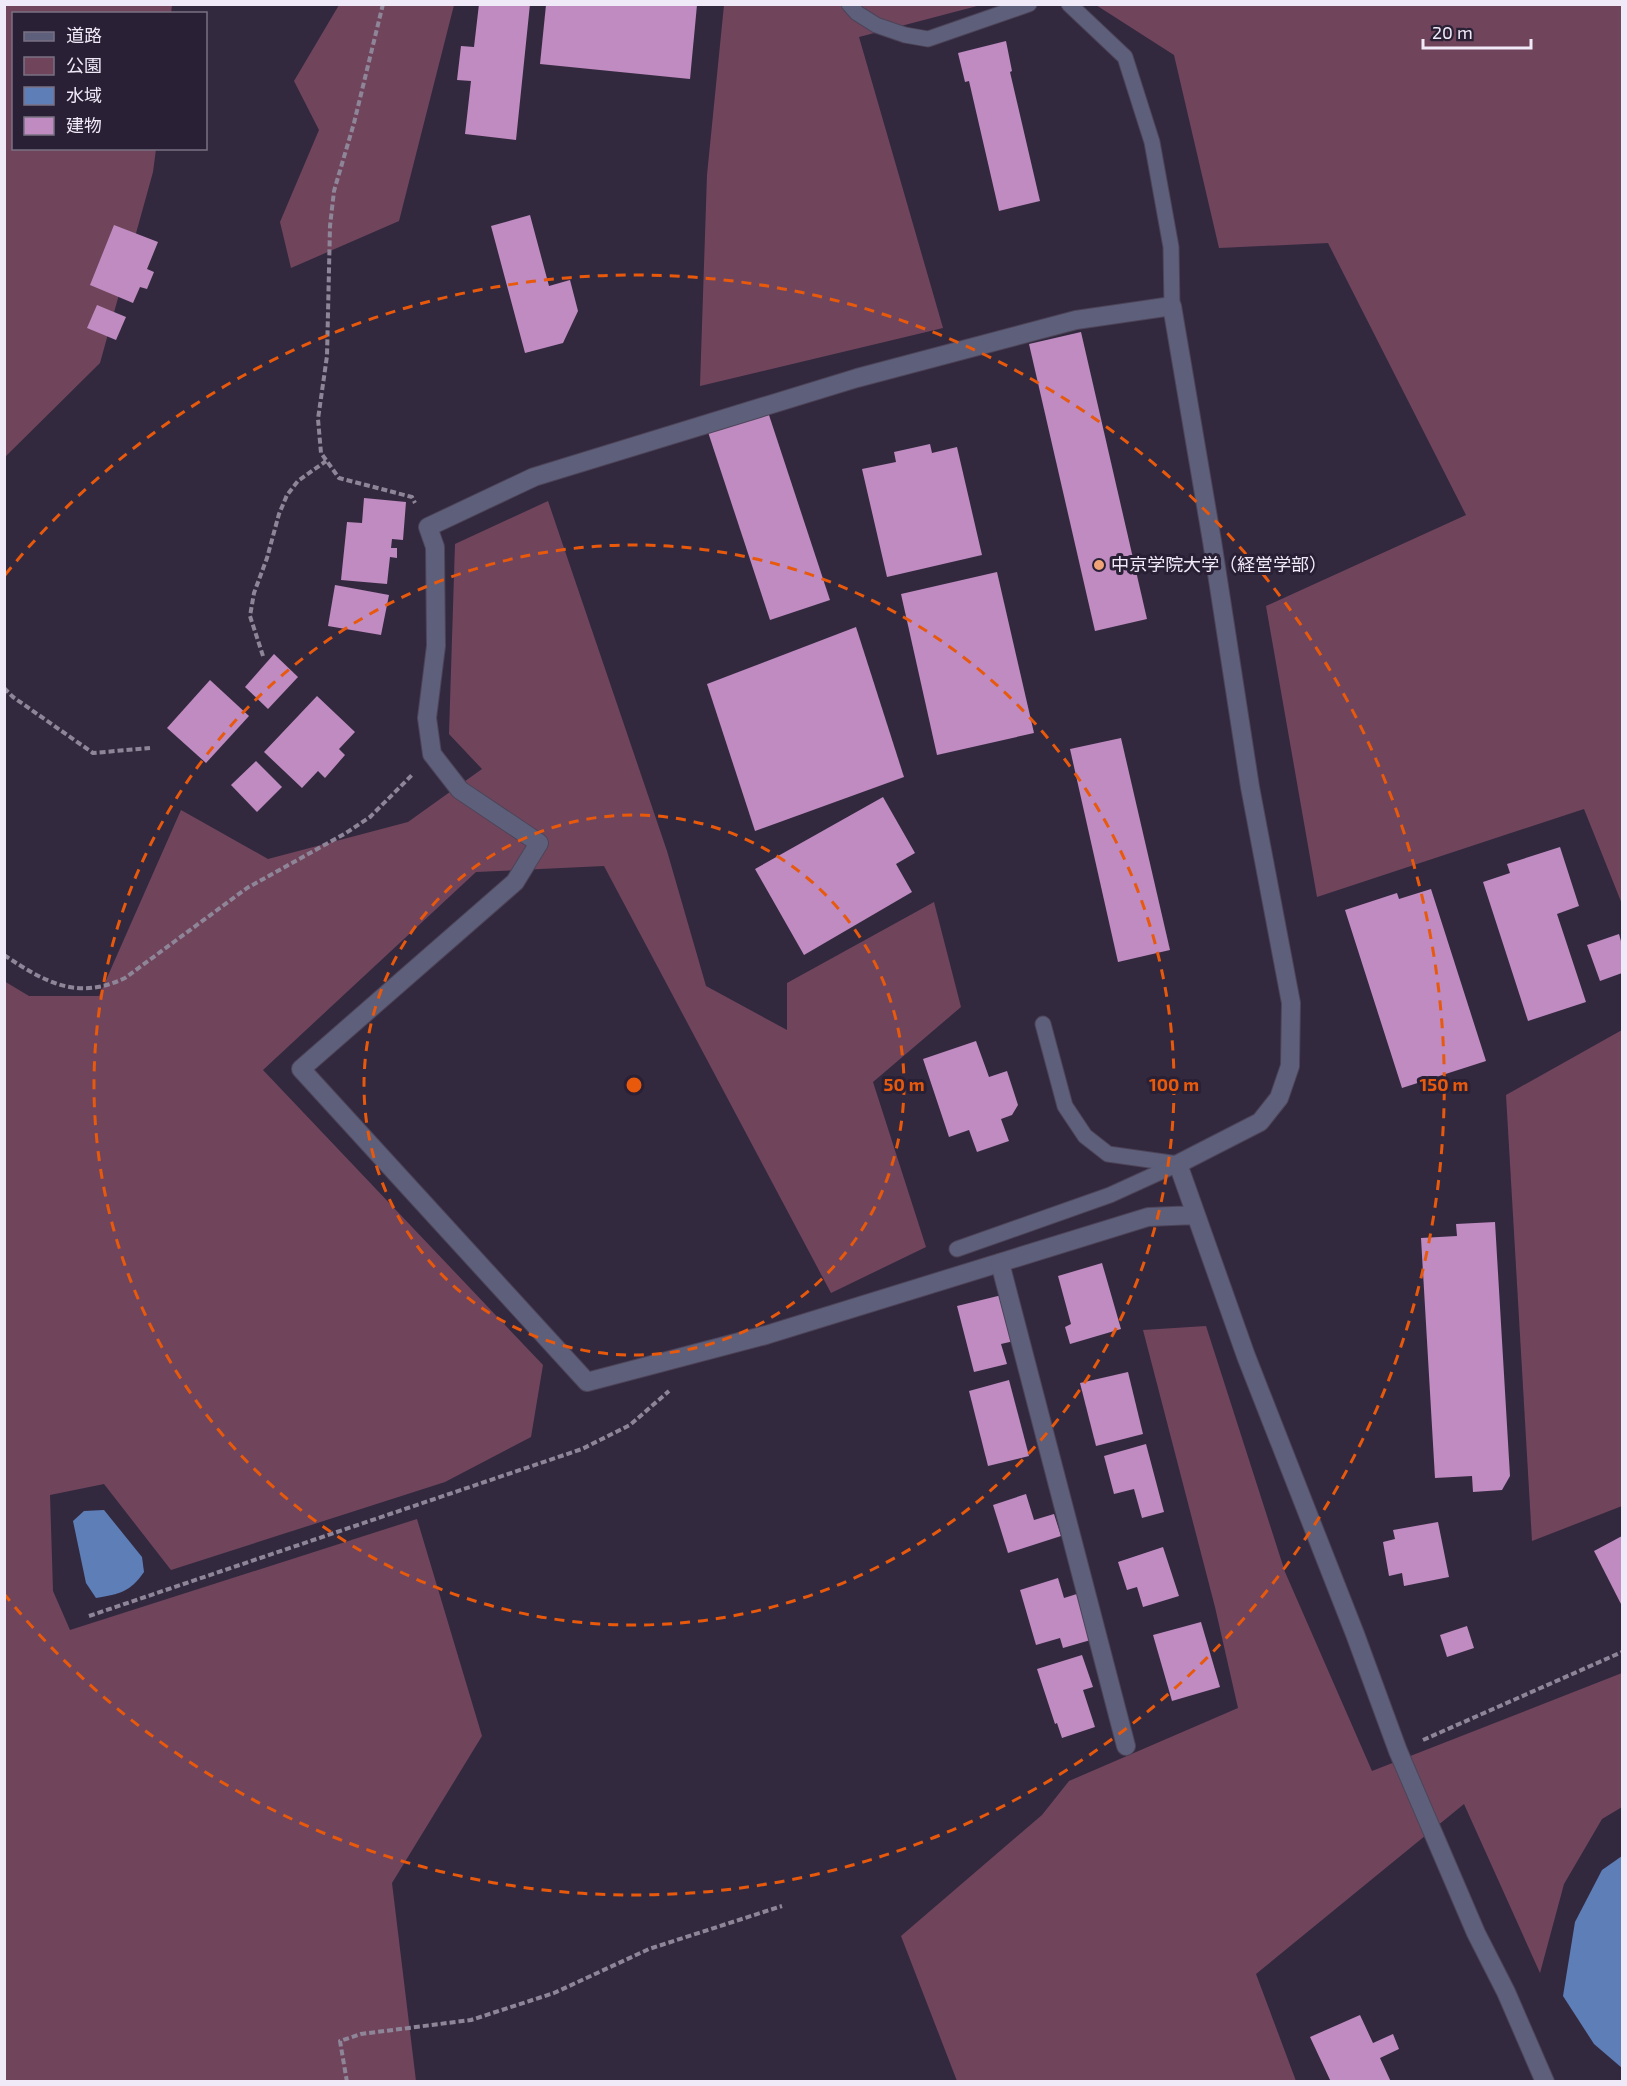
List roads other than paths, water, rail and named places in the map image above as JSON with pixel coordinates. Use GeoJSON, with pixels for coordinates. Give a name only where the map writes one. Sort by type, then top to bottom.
{"type":"FeatureCollection","features":[{"type":"Feature","properties":{"kind":"street"},"geometry":{"type":"LineString","coordinates":[[1196,1215],[1149,1217],[766,1335],[586,1382],[301,1069],[515,882],[539,843],[460,790],[432,754],[428,718],[436,646],[435,547],[428,527],[534,477],[857,378],[1076,320],[1172,306],[1212,541],[1250,787],[1291,1003],[1290,1066],[1279,1098],[1260,1122],[1178,1164],[1246,1356],[1355,1634],[1398,1751],[1476,1933],[1506,1992],[1545,2082]]}},
{"type":"Feature","properties":{"kind":"street"},"geometry":{"type":"LineString","coordinates":[[1000,1263],[1126,1746]]}},
{"type":"Feature","properties":{"kind":"lane"},"geometry":{"type":"LineString","coordinates":[[849,4],[857,13],[876,25],[905,35],[928,39],[1029,4]]}},
{"type":"Feature","properties":{"kind":"lane"},"geometry":{"type":"LineString","coordinates":[[1069,4],[1125,57],[1152,142],[1171,247],[1172,306]]}},
{"type":"Feature","properties":{"kind":"lane"},"geometry":{"type":"LineString","coordinates":[[1043,1024],[1065,1106],[1085,1136],[1108,1154],[1178,1164]]}},
{"type":"Feature","properties":{"kind":"lane"},"geometry":{"type":"LineString","coordinates":[[957,1249],[1110,1195],[1178,1164]]}},
{"type":"Feature","properties":{"kind":"water"},"geometry":{"type":"Polygon","coordinates":[[[104,1510],[142,1557],[144,1572],[134,1584],[124,1591],[96,1598],[86,1583],[73,1521],[84,1511],[104,1510]]]}},
{"type":"Feature","properties":{"kind":"water"},"geometry":{"type":"Polygon","coordinates":[[[1622,1856],[1622,2068],[1594,2044],[1563,1996],[1575,1922],[1602,1870],[1622,1856]]]}},
{"type":"Feature","properties":{"kind":"place","name":"中京学院大学（経営学部）"},"geometry":{"type":"Point","coordinates":[1099,565]}}]}
